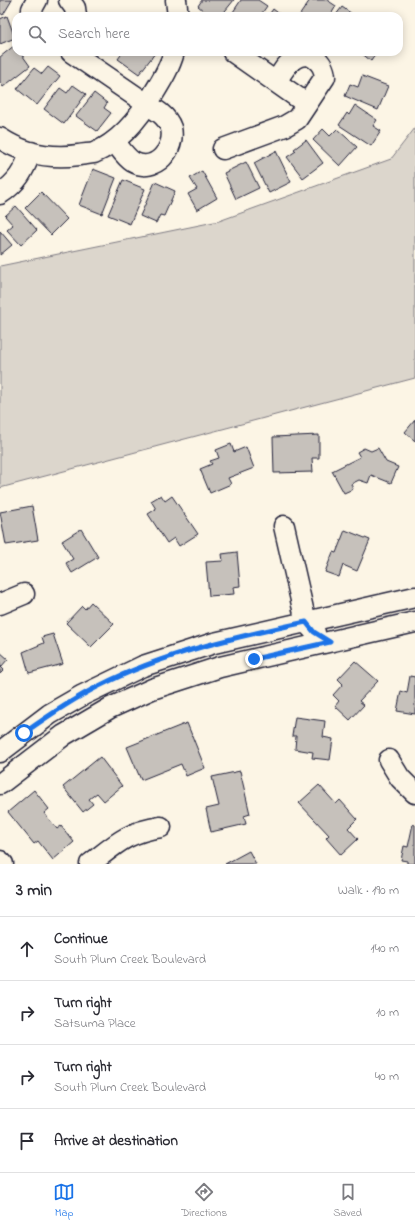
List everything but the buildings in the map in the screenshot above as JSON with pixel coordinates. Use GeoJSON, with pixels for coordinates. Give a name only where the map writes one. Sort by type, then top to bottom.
{"type":"FeatureCollection","features":[{"type":"Feature","properties":{"kind":"street"},"geometry":{"type":"LineString","coordinates":[[32,12],[37,0]]}},
{"type":"Feature","properties":{"kind":"street"},"geometry":{"type":"LineString","coordinates":[[70,0],[75,8],[76,12]]}},
{"type":"Feature","properties":{"kind":"street"},"geometry":{"type":"LineString","coordinates":[[176,0],[178,12]]}},
{"type":"Feature","properties":{"kind":"street"},"geometry":{"type":"LineString","coordinates":[[77,56],[160,113],[171,127],[172,138],[170,148],[162,157],[153,163],[144,164],[134,162],[114,141]]}},
{"type":"Feature","properties":{"kind":"street"},"geometry":{"type":"LineString","coordinates":[[0,138],[13,147],[49,157],[93,153],[114,141],[134,122],[148,104],[165,75],[172,56]]}},
{"type":"Feature","properties":{"kind":"street"},"geometry":{"type":"LineString","coordinates":[[238,56],[307,104]]}},
{"type":"Feature","properties":{"kind":"street"},"geometry":{"type":"LineString","coordinates":[[276,82],[292,60],[303,56]]}},
{"type":"Feature","properties":{"kind":"street"},"geometry":{"type":"LineString","coordinates":[[223,149],[285,126],[297,119],[325,77],[323,67],[316,58],[309,56]]}},
{"type":"Feature","properties":{"kind":"street"},"geometry":{"type":"LineString","coordinates":[[0,194],[13,185],[23,171],[31,152]]}},
{"type":"Feature","properties":{"kind":"street"},"geometry":{"type":"LineString","coordinates":[[284,526],[306,622],[314,632],[330,642]]}},
{"type":"Feature","properties":{"kind":"street"},"geometry":{"type":"LineString","coordinates":[[0,604],[24,594]]}},
{"type":"Feature","properties":{"kind":"street"},"geometry":{"type":"LineString","coordinates":[[0,752],[45,718],[98,686],[143,666],[214,643],[415,597]]}},
{"type":"Feature","properties":{"kind":"street"},"geometry":{"type":"LineString","coordinates":[[0,784],[64,735],[131,698],[201,672],[415,622]]}},
{"type":"Feature","properties":{"kind":"street"},"geometry":{"type":"LineString","coordinates":[[389,760],[400,778],[415,793]]}},
{"type":"Feature","properties":{"kind":"street"},"geometry":{"type":"LineString","coordinates":[[90,864],[125,838],[142,830],[160,827]]}},
{"type":"Feature","properties":{"kind":"shaded area"},"geometry":{"type":"Polygon","coordinates":[[[415,128],[415,378],[0,488],[0,266],[219,221],[391,159],[415,128]]]}},
{"type":"Feature","properties":{"kind":"route"},"geometry":{"type":"LineString","coordinates":[[24,733],[50,714],[98,686],[143,666],[193,648],[248,634],[306,622],[314,632],[330,642],[254,659]]}}]}
